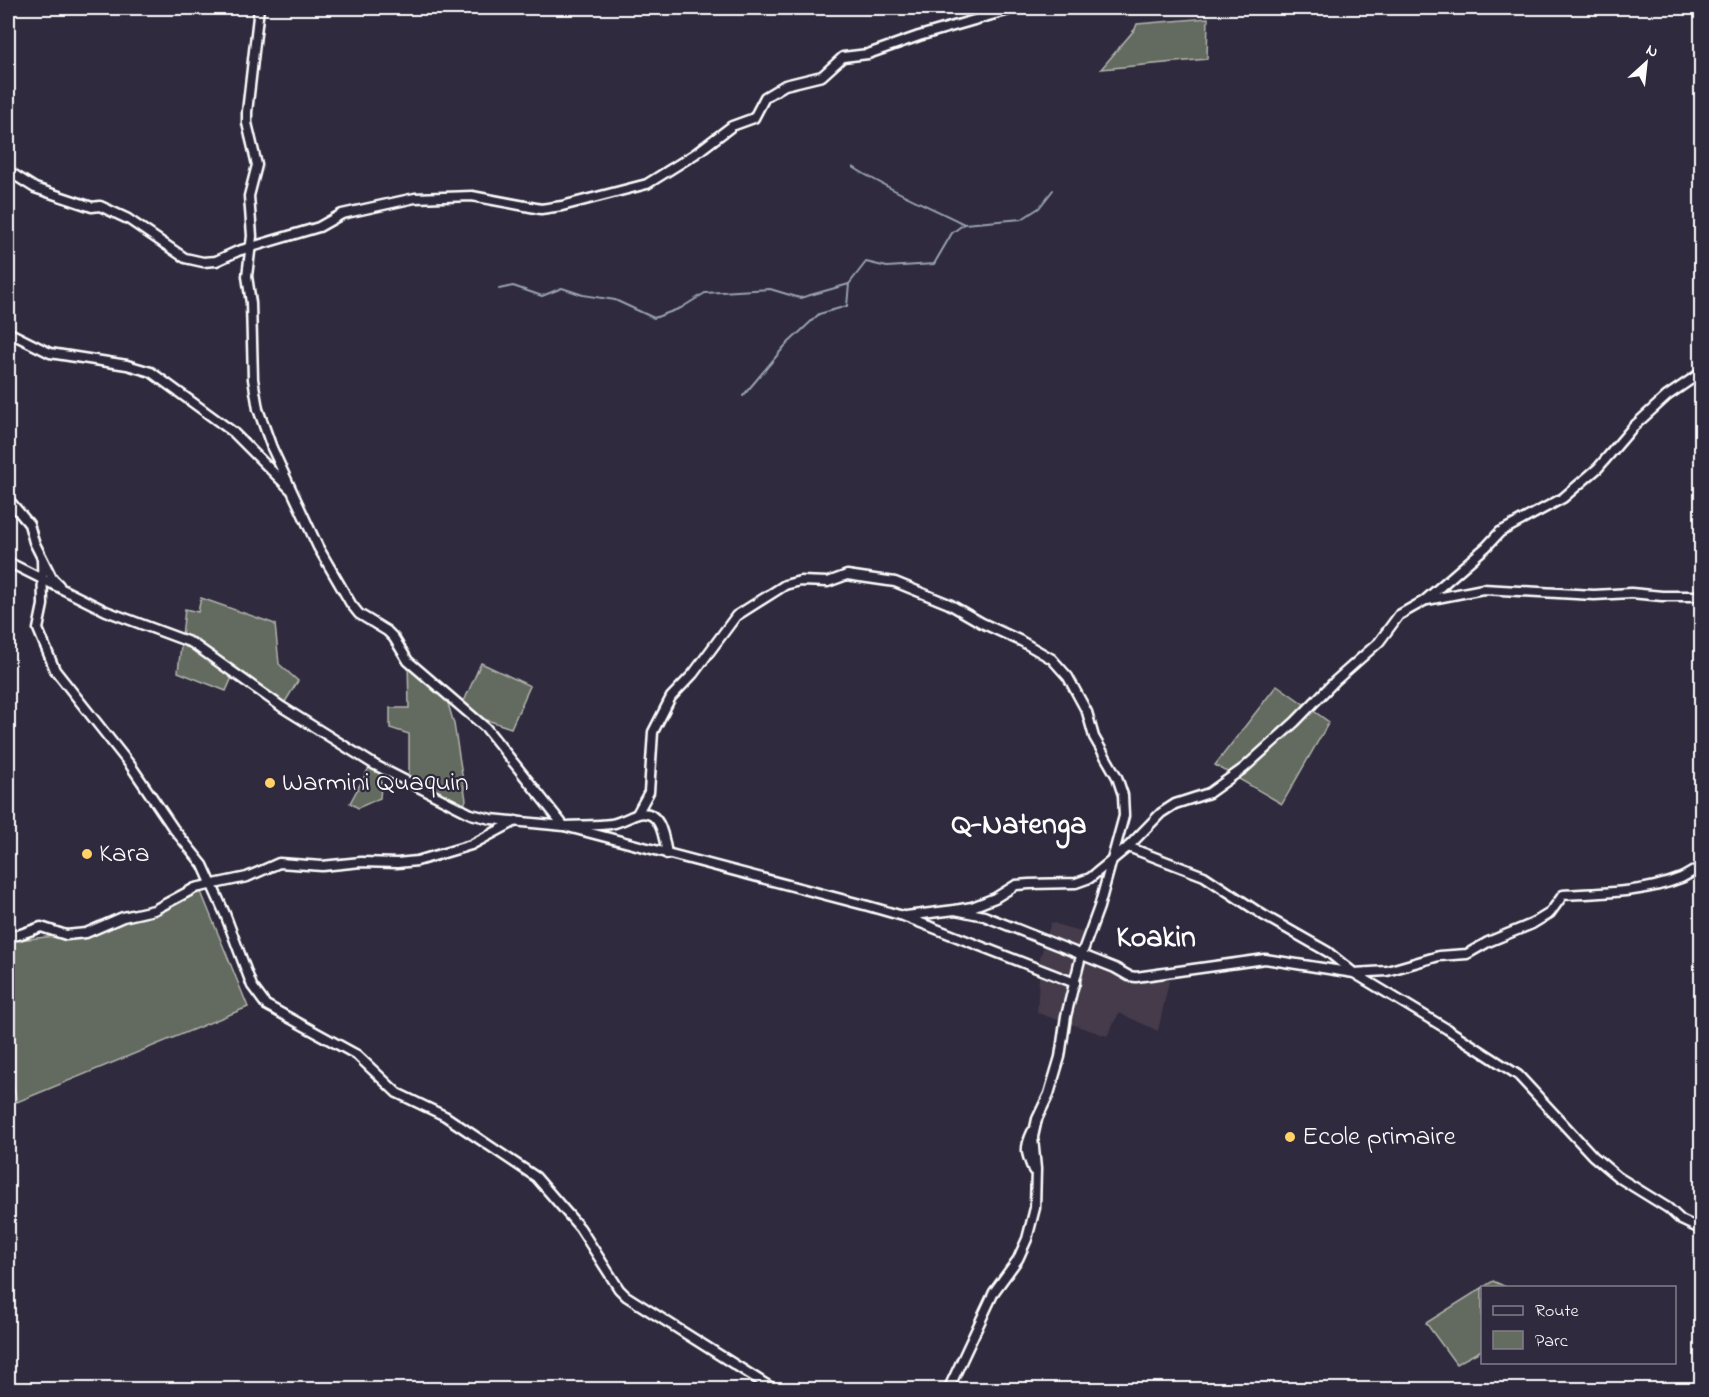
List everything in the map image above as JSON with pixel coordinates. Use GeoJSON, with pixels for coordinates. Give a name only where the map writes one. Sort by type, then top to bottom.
{"type":"FeatureCollection","features":[{"type":"Feature","properties":{"kind":"street"},"geometry":{"type":"LineString","coordinates":[[259,8],[247,112],[247,123],[257,165],[249,196],[252,236],[247,276],[258,409],[272,448],[318,547],[359,614],[387,631],[394,638],[408,662],[486,728],[564,826],[903,916],[1075,983]]}},
{"type":"Feature","properties":{"kind":"street"},"geometry":{"type":"LineString","coordinates":[[8,171],[36,188],[92,207],[100,206],[129,219],[184,258],[203,262],[216,261],[238,251],[319,227],[342,214],[415,198],[472,196],[542,208],[562,206],[647,184],[695,154],[732,126],[754,118],[765,97],[785,85],[822,76],[843,57],[868,54],[919,36],[1016,8]]}},
{"type":"Feature","properties":{"kind":"street"},"geometry":{"type":"LineString","coordinates":[[8,332],[50,353],[127,365],[151,372],[233,432],[295,494]]}},
{"type":"Feature","properties":{"kind":"street"},"geometry":{"type":"LineString","coordinates":[[903,916],[972,907],[995,898],[1016,885],[1076,883],[1090,878],[1128,847],[1161,813],[1175,804],[1209,793],[1244,768],[1379,642],[1399,615],[1424,601],[1500,532],[1563,498],[1599,468],[1633,427],[1650,411],[1701,372]]}},
{"type":"Feature","properties":{"kind":"street"},"geometry":{"type":"LineString","coordinates":[[8,499],[29,524],[34,542],[52,578],[66,591]]}},
{"type":"Feature","properties":{"kind":"street"},"geometry":{"type":"LineString","coordinates":[[42,559],[43,605],[38,629],[55,670],[131,766],[173,828],[203,865],[252,986],[266,1005],[357,1055],[398,1093],[448,1117],[536,1177],[580,1228],[619,1289],[626,1296],[775,1389]]}},
{"type":"Feature","properties":{"kind":"street"},"geometry":{"type":"LineString","coordinates":[[8,562],[106,612],[192,643],[282,707],[366,759],[462,810],[491,819],[564,826],[612,824],[637,814],[646,813],[661,825],[668,854]]}},
{"type":"Feature","properties":{"kind":"street"},"geometry":{"type":"LineString","coordinates":[[637,814],[649,792],[653,732],[671,697],[693,674],[736,616],[785,585],[800,581],[828,582],[847,575],[860,576],[895,582],[949,604],[1052,659],[1068,677],[1087,712],[1094,737],[1117,777],[1123,795],[1124,816],[1066,1016],[1060,1057],[1049,1094],[1037,1119],[1033,1137],[1036,1176],[1035,1208],[1027,1239],[1018,1259],[994,1292],[948,1389]]}},
{"type":"Feature","properties":{"kind":"street"},"geometry":{"type":"LineString","coordinates":[[1424,601],[1483,589],[1594,595],[1631,593],[1701,596]]}},
{"type":"Feature","properties":{"kind":"street"},"geometry":{"type":"LineString","coordinates":[[8,935],[18,935],[41,927],[66,935],[86,933],[123,917],[154,910],[195,888],[247,877],[279,863],[322,866],[361,861],[417,861],[471,845],[516,821]]}},
{"type":"Feature","properties":{"kind":"street"},"geometry":{"type":"LineString","coordinates":[[1128,847],[1204,876],[1263,915],[1328,952],[1354,973],[1438,1023],[1518,1075],[1593,1156],[1618,1177],[1668,1208],[1681,1220],[1701,1230]]}},
{"type":"Feature","properties":{"kind":"street"},"geometry":{"type":"LineString","coordinates":[[954,910],[984,916],[1115,968],[1129,976],[1136,977],[1265,959],[1354,973],[1387,970],[1438,956],[1467,954],[1541,918],[1550,912],[1563,895],[1622,892],[1652,887],[1683,877],[1701,866]]}},
{"type":"Feature","properties":{"kind":"shaded area"},"geometry":{"type":"Polygon","coordinates":[[[1051,922],[1089,935],[1082,956],[1129,976],[1171,973],[1158,1031],[1119,1013],[1107,1036],[1037,1013],[1040,958],[1051,922]]]}},
{"type":"Feature","properties":{"kind":"green space"},"geometry":{"type":"Polygon","coordinates":[[[1208,18],[1207,59],[1101,69],[1137,24],[1208,18]]]}},
{"type":"Feature","properties":{"kind":"green space"},"geometry":{"type":"Polygon","coordinates":[[[201,598],[275,624],[279,664],[298,681],[282,707],[234,673],[226,691],[178,672],[185,609],[198,612],[201,598]]]}},
{"type":"Feature","properties":{"kind":"green space"},"geometry":{"type":"Polygon","coordinates":[[[408,661],[445,693],[454,724],[466,800],[462,810],[409,782],[409,734],[390,728],[390,708],[409,708],[408,661]]]}},
{"type":"Feature","properties":{"kind":"green space"},"geometry":{"type":"Polygon","coordinates":[[[481,663],[530,686],[511,728],[469,714],[461,708],[481,663]]]}},
{"type":"Feature","properties":{"kind":"green space"},"geometry":{"type":"Polygon","coordinates":[[[1277,685],[1329,722],[1282,804],[1215,765],[1277,685]]]}},
{"type":"Feature","properties":{"kind":"green space"},"geometry":{"type":"Polygon","coordinates":[[[370,766],[382,773],[380,798],[358,808],[350,803],[370,766]]]}},
{"type":"Feature","properties":{"kind":"green space"},"geometry":{"type":"Polygon","coordinates":[[[199,887],[248,1007],[17,1102],[8,1064],[8,941],[66,935],[154,910],[199,887]]]}},
{"type":"Feature","properties":{"kind":"green space"},"geometry":{"type":"Polygon","coordinates":[[[1493,1281],[1504,1286],[1485,1286],[1493,1281]]]}},
{"type":"Feature","properties":{"kind":"green space"},"geometry":{"type":"Polygon","coordinates":[[[1481,1289],[1481,1351],[1456,1364],[1426,1323],[1481,1289]]]}},
{"type":"Feature","properties":{"kind":"waterway"},"geometry":{"type":"LineString","coordinates":[[853,167],[964,224]]}},
{"type":"Feature","properties":{"kind":"waterway"},"geometry":{"type":"LineString","coordinates":[[499,289],[513,286],[542,296],[562,288],[583,295],[615,300],[654,318],[681,308],[705,293],[770,289],[800,298],[849,284],[866,262],[887,267],[934,264],[952,233],[964,224],[1022,219],[1039,208],[1053,190]]}},
{"type":"Feature","properties":{"kind":"waterway"},"geometry":{"type":"LineString","coordinates":[[743,396],[785,346],[819,314],[847,306],[849,284]]}},
{"type":"Feature","properties":{"kind":"place","name":"Warmini Quaquin"},"geometry":{"type":"Point","coordinates":[270,783]}},
{"type":"Feature","properties":{"kind":"place","name":"Kara"},"geometry":{"type":"Point","coordinates":[87,854]}},
{"type":"Feature","properties":{"kind":"place","name":"Ecole primaire"},"geometry":{"type":"Point","coordinates":[1290,1137]}},
{"type":"Feature","properties":{"kind":"district","name":"Q-Natenga"},"geometry":{"type":"Point","coordinates":[1019,826]}},
{"type":"Feature","properties":{"kind":"district","name":"Koakin"},"geometry":{"type":"Point","coordinates":[1156,939]}}]}
